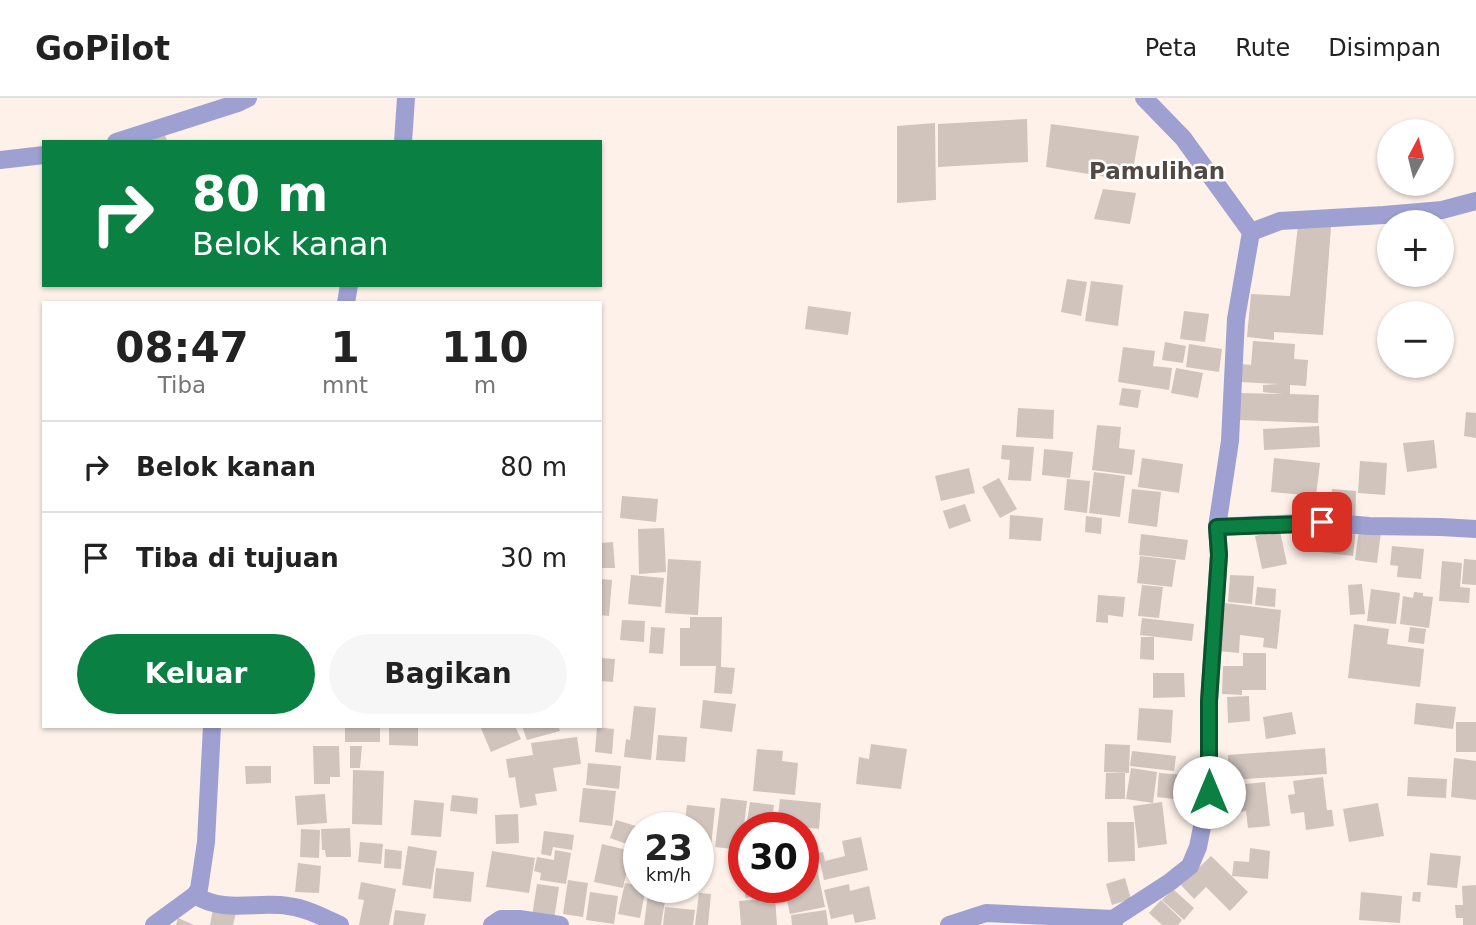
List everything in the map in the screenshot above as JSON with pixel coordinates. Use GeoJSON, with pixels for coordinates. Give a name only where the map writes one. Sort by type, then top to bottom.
{"type":"FeatureCollection","features":[{"type":"Feature","properties":{"kind":"street"},"geometry":{"type":"LineString","coordinates":[[122,140],[248,98]]}},
{"type":"Feature","properties":{"kind":"street"},"geometry":{"type":"LineString","coordinates":[[404,140],[406,98]]}},
{"type":"Feature","properties":{"kind":"street"},"geometry":{"type":"LineString","coordinates":[[949,925],[986,913],[1114,922],[1190,866],[1198,848],[1209,792],[1209,701],[1219,555],[1217,527],[1230,441],[1236,319],[1251,232],[1183,138],[1144,98]]}},
{"type":"Feature","properties":{"kind":"street"},"geometry":{"type":"LineString","coordinates":[[0,160],[42,155]]}},
{"type":"Feature","properties":{"kind":"street"},"geometry":{"type":"LineString","coordinates":[[1251,232],[1280,221],[1441,210],[1476,201]]}},
{"type":"Feature","properties":{"kind":"street"},"geometry":{"type":"LineString","coordinates":[[1217,527],[1322,522],[1476,529]]}},
{"type":"Feature","properties":{"kind":"street"},"geometry":{"type":"LineString","coordinates":[[154,925],[195,895],[199,889],[206,842],[212,728]]}},
{"type":"Feature","properties":{"kind":"street"},"geometry":{"type":"LineString","coordinates":[[195,895],[207,903],[232,906],[287,906],[310,911],[340,925]]}},
{"type":"Feature","properties":{"kind":"street"},"geometry":{"type":"LineString","coordinates":[[492,925],[501,919],[519,919],[560,925]]}},
{"type":"Feature","properties":{"kind":"building"},"geometry":{"type":"Polygon","coordinates":[[[1027,119],[1028,162],[938,167],[938,124],[1027,119]]]}},
{"type":"Feature","properties":{"kind":"building"},"geometry":{"type":"Polygon","coordinates":[[[935,123],[936,200],[897,203],[897,126],[935,123]]]}},
{"type":"Feature","properties":{"kind":"building"},"geometry":{"type":"Polygon","coordinates":[[[1051,124],[1139,136],[1131,181],[1046,167],[1051,124]]]}},
{"type":"Feature","properties":{"kind":"building"},"geometry":{"type":"Polygon","coordinates":[[[164,134],[167,140],[150,140],[164,134]]]}},
{"type":"Feature","properties":{"kind":"building"},"geometry":{"type":"Polygon","coordinates":[[[1103,189],[1136,193],[1130,224],[1094,219],[1103,189]]]}},
{"type":"Feature","properties":{"kind":"building"},"geometry":{"type":"Polygon","coordinates":[[[1298,225],[1331,227],[1323,335],[1274,332],[1274,340],[1247,337],[1251,294],[1290,296],[1298,225]]]}},
{"type":"Feature","properties":{"kind":"building"},"geometry":{"type":"Polygon","coordinates":[[[1067,279],[1087,282],[1081,316],[1061,312],[1067,279]]]}},
{"type":"Feature","properties":{"kind":"building"},"geometry":{"type":"Polygon","coordinates":[[[1091,281],[1123,285],[1118,326],[1085,321],[1091,281]]]}},
{"type":"Feature","properties":{"kind":"building"},"geometry":{"type":"Polygon","coordinates":[[[808,306],[851,312],[848,335],[805,329],[808,306]]]}},
{"type":"Feature","properties":{"kind":"building"},"geometry":{"type":"Polygon","coordinates":[[[1184,311],[1209,314],[1205,342],[1180,339],[1184,311]]]}},
{"type":"Feature","properties":{"kind":"building"},"geometry":{"type":"Polygon","coordinates":[[[1253,341],[1295,344],[1294,359],[1308,360],[1306,386],[1290,385],[1290,394],[1319,395],[1318,423],[1239,420],[1240,393],[1283,394],[1263,392],[1263,385],[1278,384],[1240,382],[1241,364],[1251,365],[1253,341]]]}},
{"type":"Feature","properties":{"kind":"building"},"geometry":{"type":"Polygon","coordinates":[[[1165,342],[1186,346],[1183,363],[1162,360],[1165,342]]]}},
{"type":"Feature","properties":{"kind":"building"},"geometry":{"type":"Polygon","coordinates":[[[1189,344],[1222,349],[1219,372],[1186,367],[1189,344]]]}},
{"type":"Feature","properties":{"kind":"building"},"geometry":{"type":"Polygon","coordinates":[[[1123,347],[1155,351],[1153,366],[1172,368],[1169,390],[1118,382],[1123,347]]]}},
{"type":"Feature","properties":{"kind":"building"},"geometry":{"type":"Polygon","coordinates":[[[1176,368],[1203,373],[1198,398],[1171,393],[1176,368]]]}},
{"type":"Feature","properties":{"kind":"building"},"geometry":{"type":"Polygon","coordinates":[[[1122,388],[1141,390],[1138,408],[1119,405],[1122,388]]]}},
{"type":"Feature","properties":{"kind":"building"},"geometry":{"type":"Polygon","coordinates":[[[1018,408],[1054,410],[1053,439],[1016,437],[1018,408]]]}},
{"type":"Feature","properties":{"kind":"building"},"geometry":{"type":"Polygon","coordinates":[[[1466,412],[1476,413],[1476,438],[1464,436],[1466,412]]]}},
{"type":"Feature","properties":{"kind":"building"},"geometry":{"type":"Polygon","coordinates":[[[1097,425],[1121,427],[1119,448],[1135,450],[1132,475],[1092,470],[1097,425]]]}},
{"type":"Feature","properties":{"kind":"building"},"geometry":{"type":"Polygon","coordinates":[[[1319,426],[1320,447],[1264,450],[1263,429],[1319,426]]]}},
{"type":"Feature","properties":{"kind":"building"},"geometry":{"type":"Polygon","coordinates":[[[1434,440],[1437,468],[1407,472],[1403,443],[1434,440]]]}},
{"type":"Feature","properties":{"kind":"building"},"geometry":{"type":"Polygon","coordinates":[[[1002,445],[1034,447],[1031,481],[1008,480],[1010,460],[1001,459],[1002,445]]]}},
{"type":"Feature","properties":{"kind":"building"},"geometry":{"type":"Polygon","coordinates":[[[1044,449],[1073,452],[1070,478],[1042,475],[1044,449]]]}},
{"type":"Feature","properties":{"kind":"building"},"geometry":{"type":"Polygon","coordinates":[[[1142,458],[1183,464],[1179,493],[1138,487],[1142,458]]]}},
{"type":"Feature","properties":{"kind":"building"},"geometry":{"type":"Polygon","coordinates":[[[1274,458],[1320,463],[1316,496],[1271,492],[1274,458]]]}},
{"type":"Feature","properties":{"kind":"building"},"geometry":{"type":"Polygon","coordinates":[[[1360,461],[1387,463],[1385,495],[1358,493],[1360,461]]]}},
{"type":"Feature","properties":{"kind":"building"},"geometry":{"type":"Polygon","coordinates":[[[969,468],[975,493],[941,501],[935,476],[969,468]]]}},
{"type":"Feature","properties":{"kind":"building"},"geometry":{"type":"Polygon","coordinates":[[[1094,472],[1125,476],[1120,517],[1089,513],[1094,472]]]}},
{"type":"Feature","properties":{"kind":"building"},"geometry":{"type":"Polygon","coordinates":[[[999,478],[1017,509],[1000,518],[982,487],[999,478]]]}},
{"type":"Feature","properties":{"kind":"building"},"geometry":{"type":"Polygon","coordinates":[[[1067,479],[1090,481],[1087,513],[1064,510],[1067,479]]]}},
{"type":"Feature","properties":{"kind":"building"},"geometry":{"type":"Polygon","coordinates":[[[1132,489],[1161,492],[1157,527],[1128,523],[1132,489]]]}},
{"type":"Feature","properties":{"kind":"building"},"geometry":{"type":"Polygon","coordinates":[[[1332,489],[1356,491],[1355,522],[1319,519],[1320,498],[1331,499],[1332,489]]]}},
{"type":"Feature","properties":{"kind":"building"},"geometry":{"type":"Polygon","coordinates":[[[622,496],[658,499],[656,522],[620,518],[622,496]]]}},
{"type":"Feature","properties":{"kind":"building"},"geometry":{"type":"Polygon","coordinates":[[[965,504],[971,521],[949,529],[943,511],[965,504]]]}},
{"type":"Feature","properties":{"kind":"building"},"geometry":{"type":"Polygon","coordinates":[[[1010,515],[1043,518],[1041,541],[1009,539],[1010,515]]]}},
{"type":"Feature","properties":{"kind":"building"},"geometry":{"type":"Polygon","coordinates":[[[1086,516],[1102,518],[1101,534],[1085,532],[1086,516]]]}},
{"type":"Feature","properties":{"kind":"building"},"geometry":{"type":"Polygon","coordinates":[[[1323,525],[1356,529],[1353,556],[1320,552],[1323,525]]]}},
{"type":"Feature","properties":{"kind":"building"},"geometry":{"type":"Polygon","coordinates":[[[664,528],[666,572],[639,574],[638,529],[664,528]]]}},
{"type":"Feature","properties":{"kind":"building"},"geometry":{"type":"Polygon","coordinates":[[[1359,529],[1381,532],[1377,563],[1355,560],[1359,529]]]}},
{"type":"Feature","properties":{"kind":"building"},"geometry":{"type":"Polygon","coordinates":[[[1280,531],[1287,564],[1262,569],[1255,536],[1280,531]]]}},
{"type":"Feature","properties":{"kind":"building"},"geometry":{"type":"Polygon","coordinates":[[[1141,534],[1188,540],[1185,560],[1139,555],[1141,534]]]}},
{"type":"Feature","properties":{"kind":"building"},"geometry":{"type":"Polygon","coordinates":[[[613,542],[615,568],[602,568],[602,543],[613,542]]]}},
{"type":"Feature","properties":{"kind":"building"},"geometry":{"type":"Polygon","coordinates":[[[1392,546],[1424,549],[1421,579],[1397,577],[1398,566],[1390,565],[1392,546]]]}},
{"type":"Feature","properties":{"kind":"building"},"geometry":{"type":"Polygon","coordinates":[[[1140,556],[1176,560],[1172,587],[1137,583],[1140,556]]]}},
{"type":"Feature","properties":{"kind":"building"},"geometry":{"type":"Polygon","coordinates":[[[668,559],[701,561],[698,615],[665,613],[668,559]]]}},
{"type":"Feature","properties":{"kind":"building"},"geometry":{"type":"Polygon","coordinates":[[[1464,559],[1476,560],[1476,585],[1462,584],[1464,559]]]}},
{"type":"Feature","properties":{"kind":"building"},"geometry":{"type":"Polygon","coordinates":[[[1442,561],[1462,563],[1460,587],[1470,588],[1469,603],[1439,601],[1442,561]]]}},
{"type":"Feature","properties":{"kind":"building"},"geometry":{"type":"Polygon","coordinates":[[[631,575],[664,578],[661,607],[628,604],[631,575]]]}},
{"type":"Feature","properties":{"kind":"building"},"geometry":{"type":"Polygon","coordinates":[[[1230,575],[1254,576],[1252,604],[1228,602],[1230,575]]]}},
{"type":"Feature","properties":{"kind":"building"},"geometry":{"type":"Polygon","coordinates":[[[602,579],[612,580],[609,616],[602,615],[602,579]]]}},
{"type":"Feature","properties":{"kind":"building"},"geometry":{"type":"Polygon","coordinates":[[[1362,584],[1365,614],[1350,615],[1348,585],[1362,584]]]}},
{"type":"Feature","properties":{"kind":"building"},"geometry":{"type":"Polygon","coordinates":[[[1142,585],[1163,587],[1159,618],[1138,616],[1142,585]]]}},
{"type":"Feature","properties":{"kind":"building"},"geometry":{"type":"Polygon","coordinates":[[[1257,587],[1276,589],[1275,607],[1255,605],[1257,587]]]}},
{"type":"Feature","properties":{"kind":"building"},"geometry":{"type":"Polygon","coordinates":[[[1371,589],[1400,593],[1396,624],[1367,621],[1371,589]]]}},
{"type":"Feature","properties":{"kind":"building"},"geometry":{"type":"Polygon","coordinates":[[[1414,592],[1433,597],[1429,628],[1400,624],[1403,596],[1413,598],[1414,592]]]}},
{"type":"Feature","properties":{"kind":"building"},"geometry":{"type":"Polygon","coordinates":[[[1098,595],[1125,597],[1123,617],[1108,615],[1108,623],[1096,622],[1098,595]]]}},
{"type":"Feature","properties":{"kind":"building"},"geometry":{"type":"Polygon","coordinates":[[[1225,603],[1281,610],[1277,649],[1263,647],[1264,638],[1240,635],[1239,653],[1219,651],[1225,603]]]}},
{"type":"Feature","properties":{"kind":"building"},"geometry":{"type":"Polygon","coordinates":[[[690,617],[722,617],[721,667],[735,668],[732,694],[714,693],[716,666],[680,666],[680,628],[690,628],[690,617]]]}},
{"type":"Feature","properties":{"kind":"building"},"geometry":{"type":"Polygon","coordinates":[[[1142,618],[1194,624],[1192,641],[1140,635],[1142,618]]]}},
{"type":"Feature","properties":{"kind":"building"},"geometry":{"type":"Polygon","coordinates":[[[622,620],[645,621],[644,642],[620,640],[622,620]]]}},
{"type":"Feature","properties":{"kind":"building"},"geometry":{"type":"Polygon","coordinates":[[[1354,624],[1389,629],[1387,644],[1424,649],[1420,687],[1348,678],[1354,624]]]}},
{"type":"Feature","properties":{"kind":"building"},"geometry":{"type":"Polygon","coordinates":[[[651,627],[665,628],[663,654],[649,653],[651,627]]]}},
{"type":"Feature","properties":{"kind":"building"},"geometry":{"type":"Polygon","coordinates":[[[1410,627],[1426,629],[1424,644],[1408,642],[1410,627]]]}},
{"type":"Feature","properties":{"kind":"building"},"geometry":{"type":"Polygon","coordinates":[[[1141,637],[1154,637],[1154,660],[1140,659],[1141,637]]]}},
{"type":"Feature","properties":{"kind":"building"},"geometry":{"type":"Polygon","coordinates":[[[1243,653],[1266,653],[1266,690],[1242,690],[1242,695],[1222,694],[1223,666],[1243,666],[1243,653]]]}},
{"type":"Feature","properties":{"kind":"building"},"geometry":{"type":"Polygon","coordinates":[[[602,658],[615,659],[613,682],[602,681],[602,658]]]}},
{"type":"Feature","properties":{"kind":"building"},"geometry":{"type":"Polygon","coordinates":[[[1153,673],[1184,673],[1185,697],[1153,698],[1153,673]]]}},
{"type":"Feature","properties":{"kind":"building"},"geometry":{"type":"Polygon","coordinates":[[[1249,696],[1250,721],[1228,723],[1227,697],[1249,696]]]}},
{"type":"Feature","properties":{"kind":"building"},"geometry":{"type":"Polygon","coordinates":[[[703,700],[736,704],[732,732],[700,728],[703,700]]]}},
{"type":"Feature","properties":{"kind":"building"},"geometry":{"type":"Polygon","coordinates":[[[1416,703],[1456,707],[1453,729],[1414,724],[1416,703]]]}},
{"type":"Feature","properties":{"kind":"building"},"geometry":{"type":"Polygon","coordinates":[[[634,706],[656,708],[651,760],[624,757],[626,739],[630,740],[634,706]]]}},
{"type":"Feature","properties":{"kind":"building"},"geometry":{"type":"Polygon","coordinates":[[[1139,708],[1173,710],[1171,743],[1137,740],[1139,708]]]}},
{"type":"Feature","properties":{"kind":"building"},"geometry":{"type":"Polygon","coordinates":[[[1292,712],[1296,734],[1266,739],[1263,717],[1292,712]]]}},
{"type":"Feature","properties":{"kind":"building"},"geometry":{"type":"Polygon","coordinates":[[[1456,722],[1476,722],[1476,752],[1456,752],[1456,722]]]}},
{"type":"Feature","properties":{"kind":"building"},"geometry":{"type":"Polygon","coordinates":[[[345,728],[380,728],[380,742],[345,742],[345,728]]]}},
{"type":"Feature","properties":{"kind":"building"},"geometry":{"type":"Polygon","coordinates":[[[389,728],[418,728],[418,746],[389,745],[389,728]]]}},
{"type":"Feature","properties":{"kind":"building"},"geometry":{"type":"Polygon","coordinates":[[[481,728],[516,728],[521,739],[491,752],[481,728]]]}},
{"type":"Feature","properties":{"kind":"building"},"geometry":{"type":"Polygon","coordinates":[[[523,728],[559,728],[560,731],[527,740],[523,728]]]}},
{"type":"Feature","properties":{"kind":"building"},"geometry":{"type":"Polygon","coordinates":[[[597,728],[614,729],[612,754],[595,752],[597,728]]]}},
{"type":"Feature","properties":{"kind":"building"},"geometry":{"type":"Polygon","coordinates":[[[658,735],[687,737],[685,762],[656,760],[658,735]]]}},
{"type":"Feature","properties":{"kind":"building"},"geometry":{"type":"Polygon","coordinates":[[[577,737],[581,764],[553,768],[557,791],[535,794],[537,805],[520,808],[515,777],[509,778],[506,759],[533,755],[531,743],[577,737]]]}},
{"type":"Feature","properties":{"kind":"building"},"geometry":{"type":"Polygon","coordinates":[[[871,744],[907,749],[901,789],[856,784],[859,757],[869,759],[871,744]]]}},
{"type":"Feature","properties":{"kind":"building"},"geometry":{"type":"Polygon","coordinates":[[[1105,744],[1130,745],[1129,773],[1104,772],[1105,744]]]}},
{"type":"Feature","properties":{"kind":"building"},"geometry":{"type":"Polygon","coordinates":[[[313,746],[339,746],[340,777],[330,777],[330,784],[314,784],[313,746]]]}},
{"type":"Feature","properties":{"kind":"building"},"geometry":{"type":"Polygon","coordinates":[[[350,746],[362,746],[360,768],[350,768],[350,746]]]}},
{"type":"Feature","properties":{"kind":"building"},"geometry":{"type":"Polygon","coordinates":[[[1325,748],[1327,774],[1229,780],[1228,755],[1325,748]]]}},
{"type":"Feature","properties":{"kind":"building"},"geometry":{"type":"Polygon","coordinates":[[[757,749],[783,751],[782,761],[798,763],[795,795],[753,791],[757,749]]]}},
{"type":"Feature","properties":{"kind":"building"},"geometry":{"type":"Polygon","coordinates":[[[1132,751],[1176,756],[1174,771],[1130,766],[1132,751]]]}},
{"type":"Feature","properties":{"kind":"building"},"geometry":{"type":"Polygon","coordinates":[[[1454,758],[1476,761],[1476,800],[1451,797],[1454,758]]]}},
{"type":"Feature","properties":{"kind":"building"},"geometry":{"type":"Polygon","coordinates":[[[588,763],[621,766],[619,789],[586,785],[588,763]]]}},
{"type":"Feature","properties":{"kind":"building"},"geometry":{"type":"Polygon","coordinates":[[[245,766],[271,766],[271,783],[246,784],[245,766]]]}},
{"type":"Feature","properties":{"kind":"building"},"geometry":{"type":"Polygon","coordinates":[[[1131,768],[1157,772],[1153,803],[1126,799],[1131,768]]]}},
{"type":"Feature","properties":{"kind":"building"},"geometry":{"type":"Polygon","coordinates":[[[353,770],[384,771],[382,825],[352,824],[353,770]]]}},
{"type":"Feature","properties":{"kind":"building"},"geometry":{"type":"Polygon","coordinates":[[[1106,773],[1125,773],[1125,799],[1105,799],[1106,773]]]}},
{"type":"Feature","properties":{"kind":"building"},"geometry":{"type":"Polygon","coordinates":[[[1159,773],[1186,775],[1183,800],[1157,797],[1159,773]]]}},
{"type":"Feature","properties":{"kind":"building"},"geometry":{"type":"Polygon","coordinates":[[[1323,777],[1327,810],[1332,810],[1334,826],[1306,830],[1304,812],[1291,814],[1288,795],[1295,794],[1293,781],[1323,777]]]}},
{"type":"Feature","properties":{"kind":"building"},"geometry":{"type":"Polygon","coordinates":[[[1408,777],[1447,779],[1446,798],[1407,796],[1408,777]]]}},
{"type":"Feature","properties":{"kind":"building"},"geometry":{"type":"Polygon","coordinates":[[[1265,782],[1270,826],[1248,828],[1246,811],[1229,813],[1226,786],[1265,782]]]}},
{"type":"Feature","properties":{"kind":"building"},"geometry":{"type":"Polygon","coordinates":[[[583,788],[616,791],[612,826],[579,822],[583,788]]]}},
{"type":"Feature","properties":{"kind":"building"},"geometry":{"type":"Polygon","coordinates":[[[325,794],[327,823],[297,825],[295,796],[325,794]]]}},
{"type":"Feature","properties":{"kind":"building"},"geometry":{"type":"Polygon","coordinates":[[[452,795],[478,798],[477,814],[450,811],[452,795]]]}},
{"type":"Feature","properties":{"kind":"building"},"geometry":{"type":"Polygon","coordinates":[[[721,798],[747,801],[746,812],[728,812],[728,848],[715,847],[721,798]]]}},
{"type":"Feature","properties":{"kind":"building"},"geometry":{"type":"Polygon","coordinates":[[[780,799],[821,803],[819,829],[819,812],[778,812],[780,799]]]}},
{"type":"Feature","properties":{"kind":"building"},"geometry":{"type":"Polygon","coordinates":[[[414,800],[444,803],[441,837],[411,835],[414,800]]]}},
{"type":"Feature","properties":{"kind":"building"},"geometry":{"type":"Polygon","coordinates":[[[750,802],[774,805],[773,812],[748,812],[750,802]]]}},
{"type":"Feature","properties":{"kind":"building"},"geometry":{"type":"Polygon","coordinates":[[[1162,802],[1167,844],[1138,848],[1133,806],[1162,802]]]}},
{"type":"Feature","properties":{"kind":"building"},"geometry":{"type":"Polygon","coordinates":[[[1378,803],[1384,836],[1349,842],[1343,809],[1378,803]]]}},
{"type":"Feature","properties":{"kind":"building"},"geometry":{"type":"Polygon","coordinates":[[[687,805],[715,808],[714,818],[714,812],[686,812],[687,805]]]}},
{"type":"Feature","properties":{"kind":"building"},"geometry":{"type":"Polygon","coordinates":[[[518,814],[519,843],[496,844],[495,815],[518,814]]]}},
{"type":"Feature","properties":{"kind":"building"},"geometry":{"type":"Polygon","coordinates":[[[616,820],[623,822],[623,843],[610,838],[616,820]]]}},
{"type":"Feature","properties":{"kind":"building"},"geometry":{"type":"Polygon","coordinates":[[[1107,822],[1134,822],[1135,861],[1108,862],[1107,822]]]}},
{"type":"Feature","properties":{"kind":"building"},"geometry":{"type":"Polygon","coordinates":[[[350,828],[351,857],[326,857],[325,850],[322,850],[321,829],[350,828]]]}},
{"type":"Feature","properties":{"kind":"building"},"geometry":{"type":"Polygon","coordinates":[[[301,829],[320,830],[319,858],[300,857],[301,829]]]}},
{"type":"Feature","properties":{"kind":"building"},"geometry":{"type":"Polygon","coordinates":[[[544,831],[574,835],[572,850],[553,847],[551,856],[541,854],[544,831]]]}},
{"type":"Feature","properties":{"kind":"building"},"geometry":{"type":"Polygon","coordinates":[[[861,837],[868,870],[824,880],[819,853],[823,852],[825,861],[845,856],[842,841],[861,837]]]}},
{"type":"Feature","properties":{"kind":"building"},"geometry":{"type":"Polygon","coordinates":[[[360,842],[383,844],[381,864],[358,862],[360,842]]]}},
{"type":"Feature","properties":{"kind":"building"},"geometry":{"type":"Polygon","coordinates":[[[602,844],[623,849],[623,888],[594,882],[602,844]]]}},
{"type":"Feature","properties":{"kind":"building"},"geometry":{"type":"Polygon","coordinates":[[[408,846],[437,851],[431,889],[402,885],[408,846]]]}},
{"type":"Feature","properties":{"kind":"building"},"geometry":{"type":"Polygon","coordinates":[[[1250,848],[1270,851],[1268,879],[1232,876],[1234,861],[1249,862],[1250,848]]]}},
{"type":"Feature","properties":{"kind":"building"},"geometry":{"type":"Polygon","coordinates":[[[385,849],[402,851],[401,869],[384,868],[385,849]]]}},
{"type":"Feature","properties":{"kind":"building"},"geometry":{"type":"Polygon","coordinates":[[[555,850],[571,853],[566,884],[540,880],[541,873],[534,871],[537,857],[554,860],[555,850]]]}},
{"type":"Feature","properties":{"kind":"building"},"geometry":{"type":"Polygon","coordinates":[[[492,851],[535,858],[529,893],[486,887],[492,851]]]}},
{"type":"Feature","properties":{"kind":"building"},"geometry":{"type":"Polygon","coordinates":[[[1430,853],[1461,856],[1457,888],[1427,885],[1430,853]]]}},
{"type":"Feature","properties":{"kind":"building"},"geometry":{"type":"Polygon","coordinates":[[[1211,856],[1248,892],[1230,911],[1206,887],[1194,899],[1181,885],[1211,856]]]}},
{"type":"Feature","properties":{"kind":"building"},"geometry":{"type":"Polygon","coordinates":[[[298,863],[321,866],[319,893],[295,892],[298,863]]]}},
{"type":"Feature","properties":{"kind":"building"},"geometry":{"type":"Polygon","coordinates":[[[436,868],[474,872],[471,902],[433,898],[436,868]]]}},
{"type":"Feature","properties":{"kind":"building"},"geometry":{"type":"Polygon","coordinates":[[[819,878],[825,907],[790,914],[788,903],[819,903],[819,878]]]}},
{"type":"Feature","properties":{"kind":"building"},"geometry":{"type":"Polygon","coordinates":[[[1125,878],[1131,899],[1112,905],[1106,884],[1125,878]]]}},
{"type":"Feature","properties":{"kind":"building"},"geometry":{"type":"Polygon","coordinates":[[[568,880],[588,883],[583,917],[563,914],[568,880]]]}},
{"type":"Feature","properties":{"kind":"building"},"geometry":{"type":"Polygon","coordinates":[[[361,882],[396,889],[389,925],[359,925],[364,900],[358,899],[361,882]]]}},
{"type":"Feature","properties":{"kind":"building"},"geometry":{"type":"Polygon","coordinates":[[[537,884],[559,887],[554,919],[532,916],[537,884]]]}},
{"type":"Feature","properties":{"kind":"building"},"geometry":{"type":"Polygon","coordinates":[[[849,884],[850,891],[869,886],[876,919],[855,923],[853,914],[831,919],[824,890],[849,884]]]}},
{"type":"Feature","properties":{"kind":"building"},"geometry":{"type":"Polygon","coordinates":[[[1476,885],[1476,925],[1463,925],[1463,918],[1456,918],[1455,905],[1463,905],[1462,886],[1476,885]]]}},
{"type":"Feature","properties":{"kind":"building"},"geometry":{"type":"Polygon","coordinates":[[[1173,889],[1194,908],[1184,920],[1162,900],[1173,889]]]}},
{"type":"Feature","properties":{"kind":"building"},"geometry":{"type":"Polygon","coordinates":[[[590,892],[618,896],[614,924],[586,920],[590,892]]]}},
{"type":"Feature","properties":{"kind":"building"},"geometry":{"type":"Polygon","coordinates":[[[623,892],[623,903],[643,903],[640,918],[618,914],[623,892]]]}},
{"type":"Feature","properties":{"kind":"building"},"geometry":{"type":"Polygon","coordinates":[[[1361,892],[1402,896],[1400,923],[1359,920],[1361,892]]]}},
{"type":"Feature","properties":{"kind":"building"},"geometry":{"type":"Polygon","coordinates":[[[1413,892],[1421,892],[1420,902],[1412,901],[1413,892]]]}},
{"type":"Feature","properties":{"kind":"building"},"geometry":{"type":"Polygon","coordinates":[[[1161,900],[1182,920],[1178,925],[1162,925],[1149,913],[1161,900]]]}},
{"type":"Feature","properties":{"kind":"building"},"geometry":{"type":"Polygon","coordinates":[[[647,903],[665,903],[661,925],[644,925],[647,903]]]}},
{"type":"Feature","properties":{"kind":"building"},"geometry":{"type":"Polygon","coordinates":[[[698,903],[710,903],[708,925],[695,925],[698,903]]]}},
{"type":"Feature","properties":{"kind":"building"},"geometry":{"type":"Polygon","coordinates":[[[739,903],[775,903],[777,925],[741,925],[739,903]]]}},
{"type":"Feature","properties":{"kind":"building"},"geometry":{"type":"Polygon","coordinates":[[[665,907],[695,910],[693,925],[663,925],[665,907]]]}},
{"type":"Feature","properties":{"kind":"building"},"geometry":{"type":"Polygon","coordinates":[[[213,908],[236,913],[233,925],[210,925],[213,908]]]}},
{"type":"Feature","properties":{"kind":"building"},"geometry":{"type":"Polygon","coordinates":[[[395,910],[426,914],[424,925],[393,925],[395,910]]]}},
{"type":"Feature","properties":{"kind":"building"},"geometry":{"type":"Polygon","coordinates":[[[826,910],[828,925],[792,925],[791,915],[826,910]]]}},
{"type":"Feature","properties":{"kind":"building"},"geometry":{"type":"Polygon","coordinates":[[[178,918],[194,925],[176,925],[178,918]]]}},
{"type":"Feature","properties":{"kind":"district","name":"Pamulihan"},"geometry":{"type":"Point","coordinates":[1157,171]}},
{"type":"Feature","properties":{"kind":"route"},"geometry":{"type":"LineString","coordinates":[[1209,792],[1209,701],[1219,555],[1217,527],[1322,522]]}}]}
